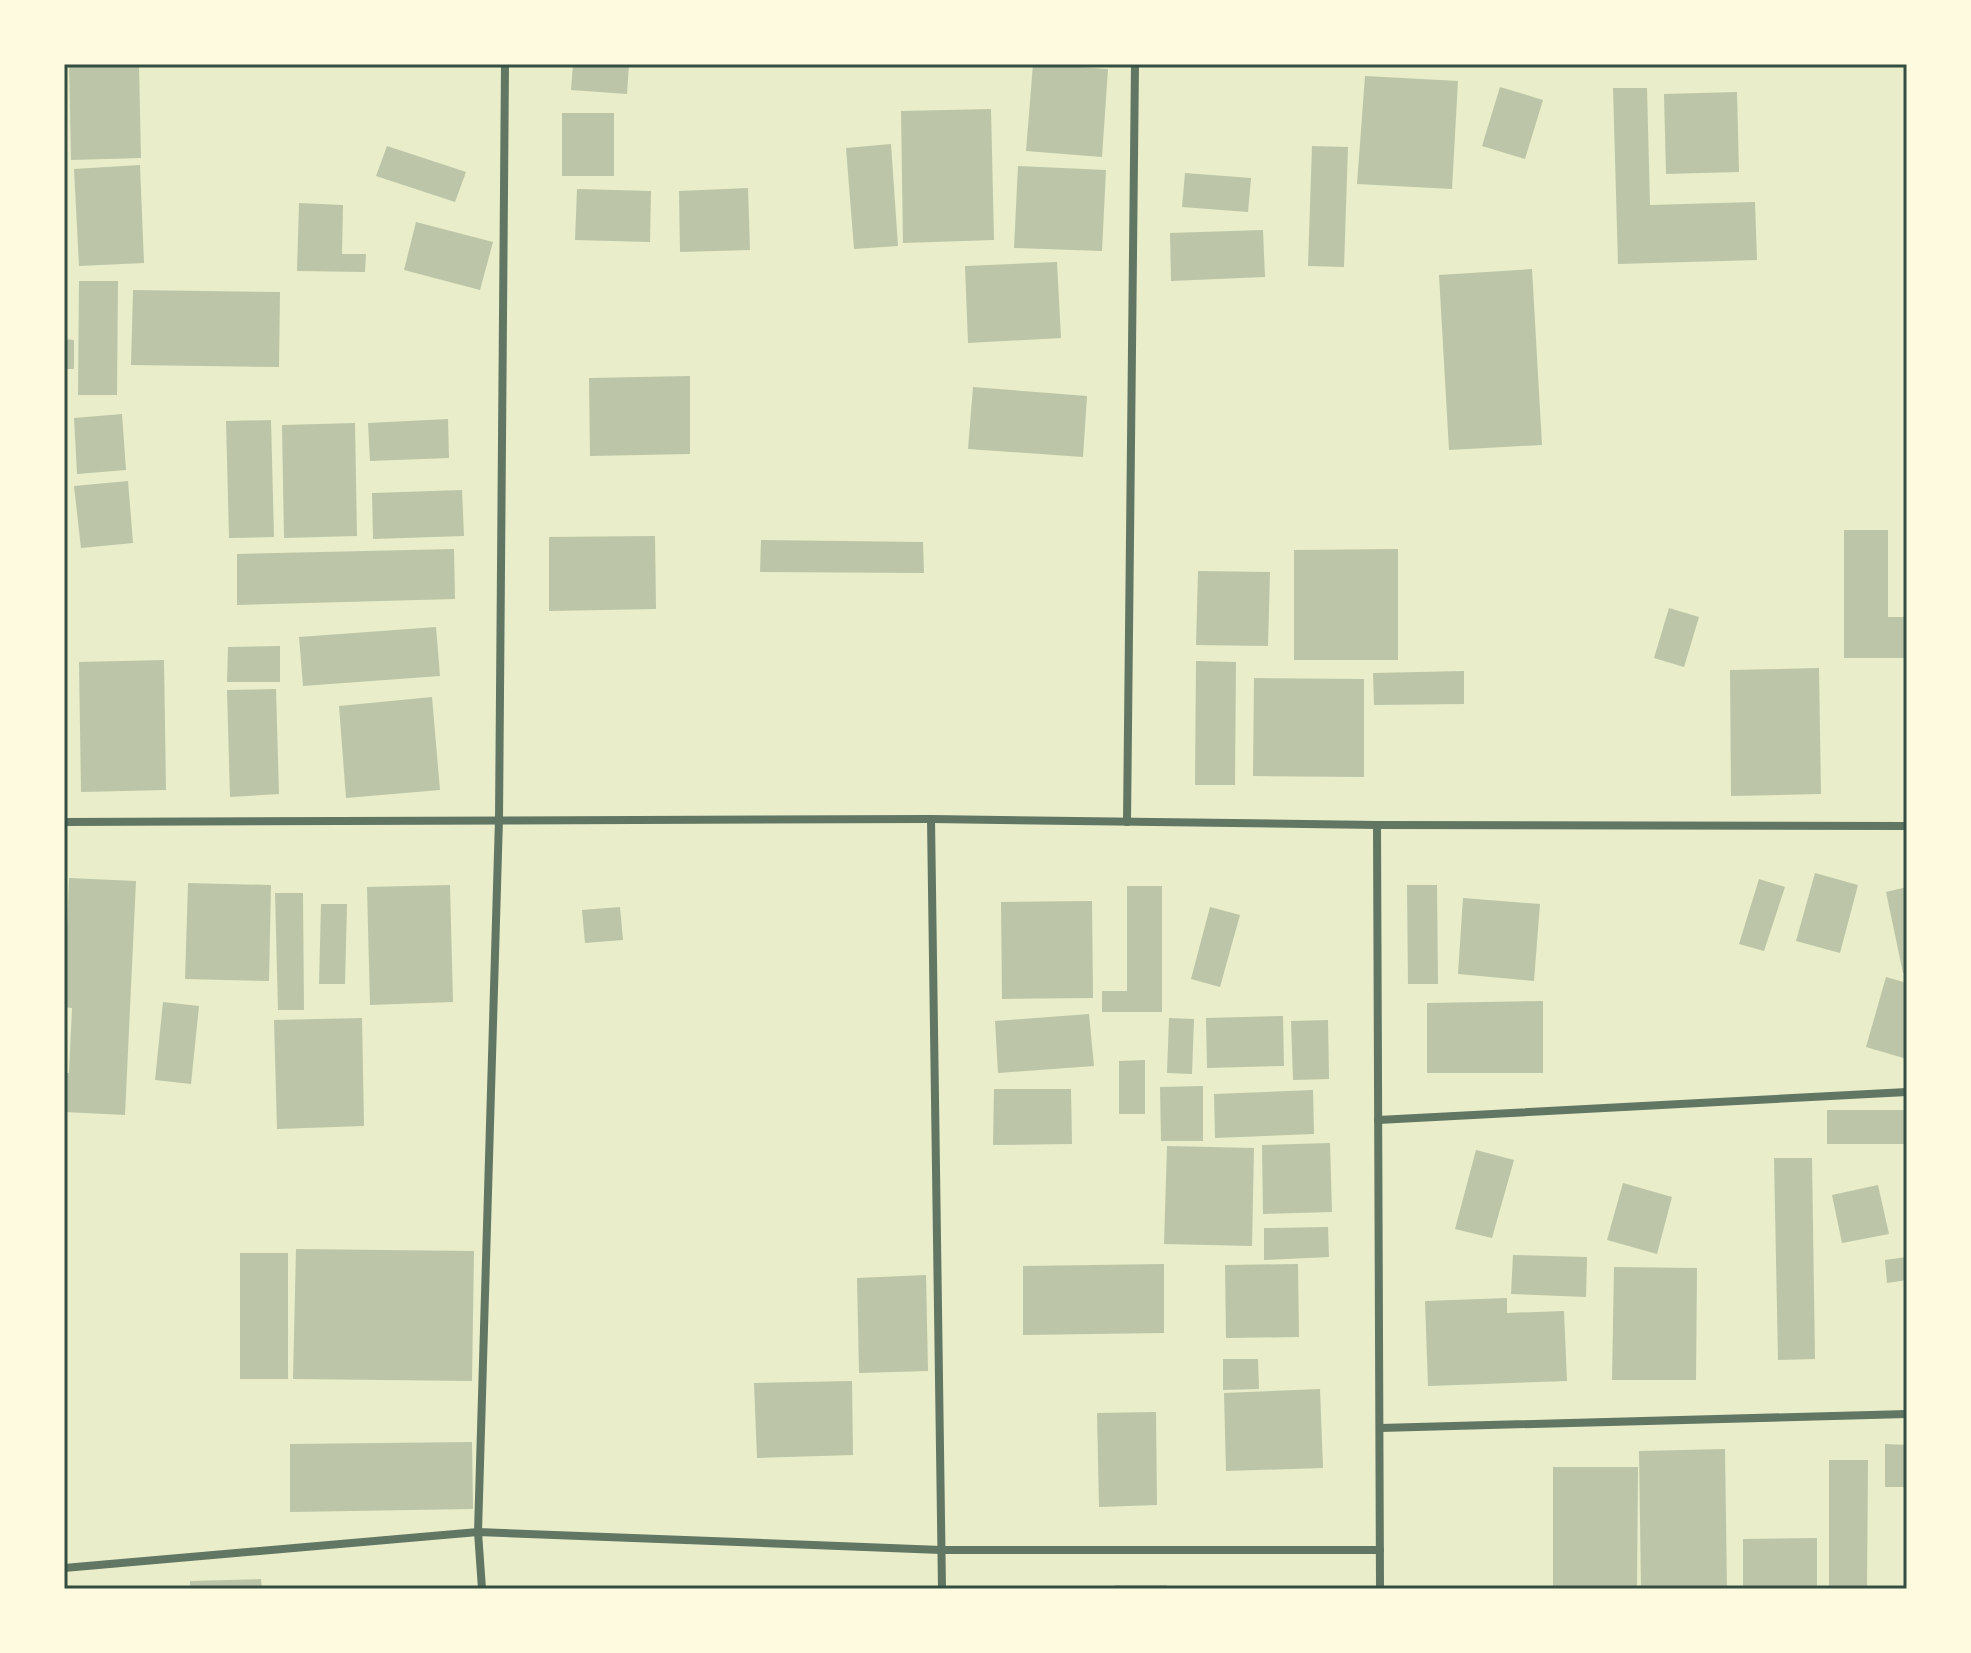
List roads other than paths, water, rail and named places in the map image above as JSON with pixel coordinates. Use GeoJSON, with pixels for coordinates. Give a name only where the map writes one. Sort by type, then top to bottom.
{"type":"FeatureCollection","features":[{"type":"Feature","properties":{"kind":"street"},"geometry":{"type":"LineString","coordinates":[[482,1589],[478,1532],[499,819],[505,64]]}},
{"type":"Feature","properties":{"kind":"street"},"geometry":{"type":"LineString","coordinates":[[1127,822],[1135,64]]}},
{"type":"Feature","properties":{"kind":"street"},"geometry":{"type":"LineString","coordinates":[[931,819],[942,1589]]}},
{"type":"Feature","properties":{"kind":"street"},"geometry":{"type":"LineString","coordinates":[[64,822],[931,819],[1377,825],[1907,826]]}},
{"type":"Feature","properties":{"kind":"street"},"geometry":{"type":"LineString","coordinates":[[1377,825],[1380,1589]]}},
{"type":"Feature","properties":{"kind":"street"},"geometry":{"type":"LineString","coordinates":[[1378,1120],[1907,1092]]}},
{"type":"Feature","properties":{"kind":"street"},"geometry":{"type":"LineString","coordinates":[[1380,1428],[1907,1414]]}},
{"type":"Feature","properties":{"kind":"street"},"geometry":{"type":"LineString","coordinates":[[64,1568],[478,1532],[941,1550],[1380,1550]]}}]}
